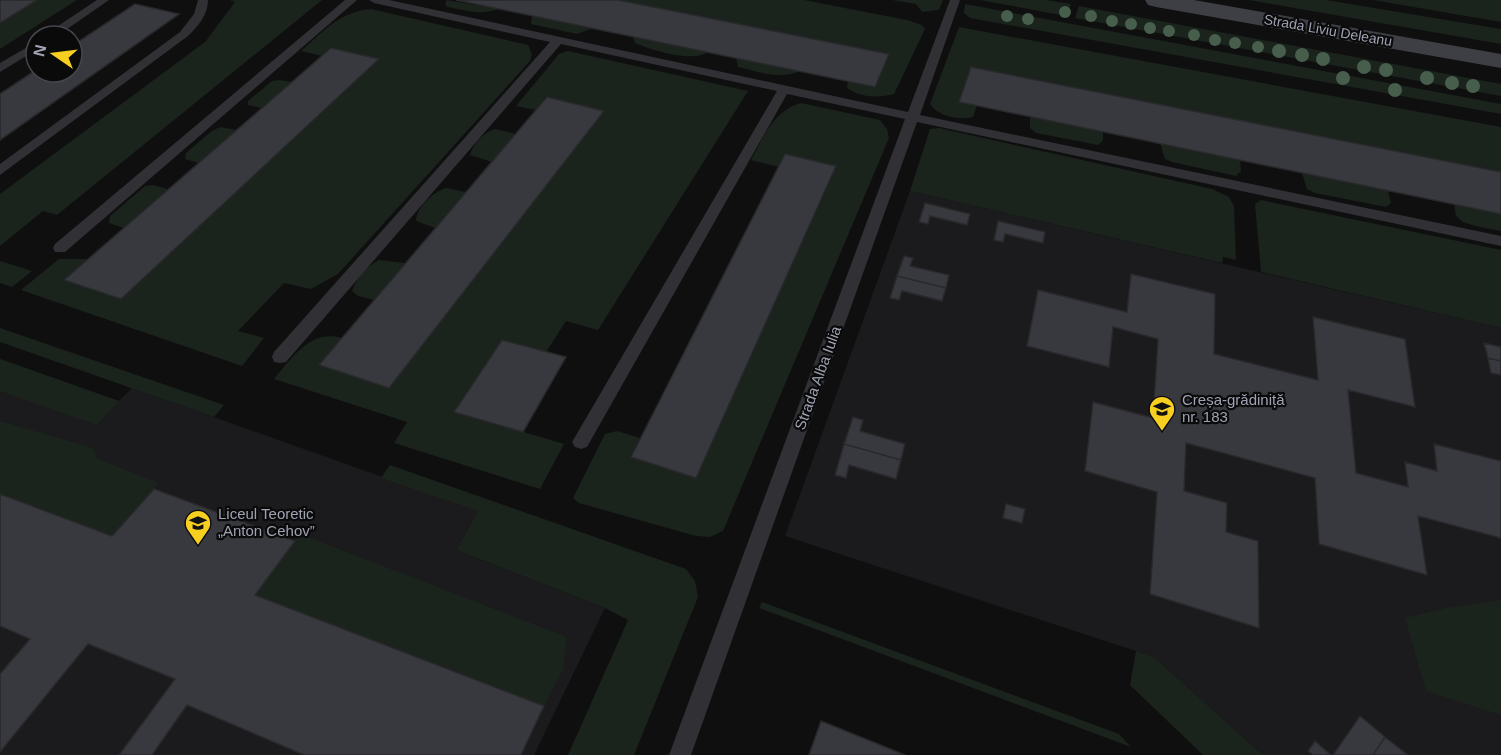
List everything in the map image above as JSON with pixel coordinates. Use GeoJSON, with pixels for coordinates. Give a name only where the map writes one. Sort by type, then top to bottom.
{"type":"FeatureCollection","features":[{"type":"Feature","properties":{"kind":"main road","name":"Strada Liviu Deleanu"},"geometry":{"type":"LineString","coordinates":[[1156,0],[1219,5],[1501,61]]}},
{"type":"Feature","properties":{"kind":"lane"},"geometry":{"type":"LineString","coordinates":[[67,24],[104,0]]}},
{"type":"Feature","properties":{"kind":"lane"},"geometry":{"type":"LineString","coordinates":[[0,171],[184,34],[198,18],[203,0]]}},
{"type":"Feature","properties":{"kind":"lane"},"geometry":{"type":"LineString","coordinates":[[60,248],[352,0]]}},
{"type":"Feature","properties":{"kind":"lane"},"geometry":{"type":"LineString","coordinates":[[374,0],[912,117],[1501,241]]}},
{"type":"Feature","properties":{"kind":"lane","name":"Strada Alba Iulia"},"geometry":{"type":"LineString","coordinates":[[680,755],[955,0]]}},
{"type":"Feature","properties":{"kind":"lane"},"geometry":{"type":"LineString","coordinates":[[280,357],[559,39]]}},
{"type":"Feature","properties":{"kind":"lane"},"geometry":{"type":"LineString","coordinates":[[0,68],[24,53]]}},
{"type":"Feature","properties":{"kind":"lane"},"geometry":{"type":"LineString","coordinates":[[581,442],[784,89]]}},
{"type":"Feature","properties":{"kind":"shaded area"},"geometry":{"type":"Polygon","coordinates":[[[37,0],[77,0],[39,24],[24,24],[24,34],[0,49],[0,23],[37,0]]]}},
{"type":"Feature","properties":{"kind":"shaded area"},"geometry":{"type":"Polygon","coordinates":[[[230,0],[322,0],[57,215],[43,211],[0,246],[0,194],[205,42],[235,2],[230,0]]]}},
{"type":"Feature","properties":{"kind":"shaded area"},"geometry":{"type":"Polygon","coordinates":[[[447,0],[498,9],[485,12],[467,11],[447,7],[445,4],[447,0]]]}},
{"type":"Feature","properties":{"kind":"shaded area"},"geometry":{"type":"Polygon","coordinates":[[[619,0],[804,0],[907,20],[922,25],[925,29],[894,94],[870,96],[858,94],[847,88],[848,81],[875,87],[889,54],[619,0]]]}},
{"type":"Feature","properties":{"kind":"shaded area"},"geometry":{"type":"Polygon","coordinates":[[[892,0],[943,0],[939,10],[922,12],[916,4],[892,0]]]}},
{"type":"Feature","properties":{"kind":"shaded area"},"geometry":{"type":"Polygon","coordinates":[[[980,0],[1046,0],[1071,4],[1066,16],[980,0]]]}},
{"type":"Feature","properties":{"kind":"shaded area"},"geometry":{"type":"Polygon","coordinates":[[[1249,0],[1326,0],[1501,29],[1501,44],[1249,0]]]}},
{"type":"Feature","properties":{"kind":"shaded area"},"geometry":{"type":"Polygon","coordinates":[[[1373,0],[1501,0],[1501,22],[1373,0]]]}},
{"type":"Feature","properties":{"kind":"shaded area"},"geometry":{"type":"Polygon","coordinates":[[[965,4],[1501,104],[1501,114],[970,18],[964,13],[965,4]]]}},
{"type":"Feature","properties":{"kind":"shaded area"},"geometry":{"type":"Polygon","coordinates":[[[1079,6],[1501,84],[1501,96],[1075,18],[1079,6]]]}},
{"type":"Feature","properties":{"kind":"shaded area"},"geometry":{"type":"Polygon","coordinates":[[[371,9],[528,45],[532,54],[530,61],[338,274],[311,289],[284,283],[238,331],[264,338],[242,366],[21,290],[59,259],[89,259],[64,280],[121,299],[379,59],[331,48],[322,56],[301,51],[341,18],[371,9]]]}},
{"type":"Feature","properties":{"kind":"shaded area"},"geometry":{"type":"Polygon","coordinates":[[[532,16],[593,28],[577,34],[531,24],[532,16]]]}},
{"type":"Feature","properties":{"kind":"shaded area"},"geometry":{"type":"Polygon","coordinates":[[[959,27],[1501,127],[1501,172],[971,67],[959,101],[977,105],[973,117],[950,116],[938,112],[930,104],[959,27]]]}},
{"type":"Feature","properties":{"kind":"shaded area"},"geometry":{"type":"Polygon","coordinates":[[[633,37],[707,52],[693,56],[672,54],[635,43],[633,37]]]}},
{"type":"Feature","properties":{"kind":"shaded area"},"geometry":{"type":"Polygon","coordinates":[[[568,51],[748,91],[598,330],[566,321],[546,352],[502,340],[454,411],[564,444],[540,489],[394,443],[407,422],[274,379],[303,347],[311,341],[331,336],[342,338],[319,365],[389,388],[603,111],[547,97],[536,110],[516,106],[559,54],[568,51]]]}},
{"type":"Feature","properties":{"kind":"shaded area"},"geometry":{"type":"Polygon","coordinates":[[[736,58],[800,71],[785,75],[762,73],[738,67],[736,58]]]}},
{"type":"Feature","properties":{"kind":"shaded area"},"geometry":{"type":"Polygon","coordinates":[[[272,81],[292,82],[262,108],[248,105],[248,101],[272,81]]]}},
{"type":"Feature","properties":{"kind":"shaded area"},"geometry":{"type":"Polygon","coordinates":[[[801,103],[880,120],[887,129],[889,138],[723,531],[710,537],[696,536],[579,503],[573,498],[605,434],[617,431],[640,438],[631,457],[696,478],[836,167],[779,167],[751,160],[776,118],[801,103]]]}},
{"type":"Feature","properties":{"kind":"shaded area"},"geometry":{"type":"Polygon","coordinates":[[[1030,117],[1103,131],[1103,140],[1098,145],[1036,133],[1030,128],[1030,117]]]}},
{"type":"Feature","properties":{"kind":"shaded area"},"geometry":{"type":"Polygon","coordinates":[[[221,127],[236,130],[199,163],[185,159],[186,153],[213,130],[221,127]]]}},
{"type":"Feature","properties":{"kind":"shaded area"},"geometry":{"type":"Polygon","coordinates":[[[939,128],[1212,189],[1229,197],[1234,206],[1236,260],[1223,257],[1222,263],[910,191],[930,129],[939,128]]]}},
{"type":"Feature","properties":{"kind":"shaded area"},"geometry":{"type":"Polygon","coordinates":[[[495,129],[516,134],[492,162],[470,155],[479,139],[495,129]]]}},
{"type":"Feature","properties":{"kind":"shaded area"},"geometry":{"type":"Polygon","coordinates":[[[1160,143],[1240,160],[1241,171],[1236,176],[1172,162],[1165,159],[1160,143]]]}},
{"type":"Feature","properties":{"kind":"shaded area"},"geometry":{"type":"Polygon","coordinates":[[[1302,173],[1388,191],[1391,203],[1386,207],[1315,193],[1307,189],[1302,173]]]}},
{"type":"Feature","properties":{"kind":"shaded area"},"geometry":{"type":"Polygon","coordinates":[[[153,185],[168,189],[124,228],[109,223],[110,216],[145,186],[153,185]]]}},
{"type":"Feature","properties":{"kind":"shaded area"},"geometry":{"type":"Polygon","coordinates":[[[446,188],[466,192],[435,228],[416,221],[419,210],[426,201],[446,188]]]}},
{"type":"Feature","properties":{"kind":"shaded area","name":"Creșa-grădiniță nr. 183"},"geometry":{"type":"Polygon","coordinates":[[[910,191],[1501,328],[1501,755],[1263,755],[1154,657],[785,536],[910,191]]]}},
{"type":"Feature","properties":{"kind":"shaded area"},"geometry":{"type":"Polygon","coordinates":[[[1261,200],[1501,250],[1501,328],[1261,272],[1255,204],[1261,200]]]}},
{"type":"Feature","properties":{"kind":"shaded area"},"geometry":{"type":"Polygon","coordinates":[[[1454,204],[1501,214],[1501,231],[1463,222],[1456,216],[1454,204]]]}},
{"type":"Feature","properties":{"kind":"shaded area"},"geometry":{"type":"Polygon","coordinates":[[[379,260],[405,263],[374,300],[358,296],[352,291],[356,281],[366,269],[379,260]]]}},
{"type":"Feature","properties":{"kind":"shaded area"},"geometry":{"type":"Polygon","coordinates":[[[0,261],[32,271],[12,287],[0,283],[0,261]]]}},
{"type":"Feature","properties":{"kind":"shaded area"},"geometry":{"type":"Polygon","coordinates":[[[0,328],[224,405],[214,417],[0,342],[0,328]]]}},
{"type":"Feature","properties":{"kind":"shaded area"},"geometry":{"type":"Polygon","coordinates":[[[0,359],[119,401],[132,388],[478,511],[456,550],[605,608],[534,755],[0,755],[0,359]]]}},
{"type":"Feature","properties":{"kind":"shaded area"},"geometry":{"type":"Polygon","coordinates":[[[0,359],[119,401],[97,425],[0,391],[0,359]]]}},
{"type":"Feature","properties":{"kind":"shaded area"},"geometry":{"type":"Polygon","coordinates":[[[0,421],[93,448],[98,459],[159,483],[112,536],[0,494],[0,421]]]}},
{"type":"Feature","properties":{"kind":"shaded area"},"geometry":{"type":"Polygon","coordinates":[[[390,465],[686,569],[695,581],[698,597],[634,755],[568,755],[628,620],[605,608],[456,550],[478,511],[381,478],[390,465]]]}},
{"type":"Feature","properties":{"kind":"shaded area"},"geometry":{"type":"Polygon","coordinates":[[[300,534],[567,637],[563,670],[544,706],[255,595],[300,534]]]}},
{"type":"Feature","properties":{"kind":"shaded area"},"geometry":{"type":"Polygon","coordinates":[[[1501,600],[1501,715],[1426,691],[1405,618],[1446,608],[1501,600]]]}},
{"type":"Feature","properties":{"kind":"shaded area"},"geometry":{"type":"Polygon","coordinates":[[[762,602],[1119,734],[1131,747],[759,608],[762,602]]]}},
{"type":"Feature","properties":{"kind":"shaded area"},"geometry":{"type":"Polygon","coordinates":[[[1136,651],[1154,657],[1263,755],[1203,755],[1130,685],[1136,651]]]}},
{"type":"Feature","properties":{"kind":"building"},"geometry":{"type":"Polygon","coordinates":[[[0,0],[37,0],[0,23],[0,0]]]}},
{"type":"Feature","properties":{"kind":"building"},"geometry":{"type":"Polygon","coordinates":[[[456,0],[618,0],[889,54],[875,87],[456,0]]]}},
{"type":"Feature","properties":{"kind":"building"},"geometry":{"type":"Polygon","coordinates":[[[135,4],[179,14],[84,81],[84,38],[135,4]]]}},
{"type":"Feature","properties":{"kind":"building"},"geometry":{"type":"Polygon","coordinates":[[[331,48],[379,59],[121,299],[64,280],[331,48]]]}},
{"type":"Feature","properties":{"kind":"building"},"geometry":{"type":"Polygon","coordinates":[[[971,67],[1501,172],[1501,214],[959,102],[971,67]]]}},
{"type":"Feature","properties":{"kind":"building"},"geometry":{"type":"Polygon","coordinates":[[[24,78],[24,84],[80,84],[0,140],[0,94],[24,78]]]}},
{"type":"Feature","properties":{"kind":"building"},"geometry":{"type":"Polygon","coordinates":[[[547,97],[604,111],[389,388],[319,365],[547,97]]]}},
{"type":"Feature","properties":{"kind":"building"},"geometry":{"type":"Polygon","coordinates":[[[785,154],[836,166],[696,478],[631,457],[785,154]]]}},
{"type":"Feature","properties":{"kind":"building"},"geometry":{"type":"Polygon","coordinates":[[[925,203],[970,214],[967,225],[930,216],[928,224],[919,222],[925,203]]]}},
{"type":"Feature","properties":{"kind":"building"},"geometry":{"type":"Polygon","coordinates":[[[998,221],[1045,232],[1043,243],[1005,234],[1003,242],[994,240],[998,221]]]}},
{"type":"Feature","properties":{"kind":"building"},"geometry":{"type":"Polygon","coordinates":[[[904,256],[913,258],[910,266],[949,275],[946,288],[897,276],[904,256]]]}},
{"type":"Feature","properties":{"kind":"building"},"geometry":{"type":"Polygon","coordinates":[[[1131,274],[1215,294],[1214,354],[1318,380],[1313,317],[1405,339],[1415,407],[1348,390],[1356,473],[1408,487],[1405,462],[1437,471],[1434,444],[1501,461],[1501,538],[1418,516],[1427,575],[1319,544],[1315,478],[1186,443],[1184,491],[1227,503],[1226,532],[1258,541],[1259,628],[1150,594],[1157,492],[1085,471],[1093,402],[1153,418],[1158,339],[1113,327],[1109,367],[1027,346],[1038,290],[1127,312],[1131,274]]]}},
{"type":"Feature","properties":{"kind":"building"},"geometry":{"type":"Polygon","coordinates":[[[897,276],[946,288],[942,301],[902,291],[899,300],[890,298],[897,276]]]}},
{"type":"Feature","properties":{"kind":"building"},"geometry":{"type":"Polygon","coordinates":[[[502,340],[566,357],[523,432],[454,412],[502,340]]]}},
{"type":"Feature","properties":{"kind":"building"},"geometry":{"type":"Polygon","coordinates":[[[1484,343],[1501,347],[1501,361],[1488,358],[1484,343]]]}},
{"type":"Feature","properties":{"kind":"building"},"geometry":{"type":"Polygon","coordinates":[[[1488,358],[1501,361],[1501,375],[1491,373],[1488,358]]]}},
{"type":"Feature","properties":{"kind":"building"},"geometry":{"type":"Polygon","coordinates":[[[853,417],[863,420],[860,431],[905,444],[901,460],[844,444],[853,417]]]}},
{"type":"Feature","properties":{"kind":"building"},"geometry":{"type":"Polygon","coordinates":[[[844,444],[901,460],[896,479],[849,465],[846,478],[835,475],[844,444]]]}},
{"type":"Feature","properties":{"kind":"building"},"geometry":{"type":"Polygon","coordinates":[[[154,489],[295,541],[255,595],[544,706],[521,755],[304,755],[187,705],[152,755],[119,755],[175,679],[88,644],[0,752],[0,674],[30,639],[0,626],[0,494],[112,536],[154,489]]]}},
{"type":"Feature","properties":{"kind":"building"},"geometry":{"type":"Polygon","coordinates":[[[1006,504],[1025,509],[1022,523],[1003,518],[1006,504]]]}},
{"type":"Feature","properties":{"kind":"building"},"geometry":{"type":"Polygon","coordinates":[[[1360,716],[1385,737],[1373,755],[1333,755],[1360,716]]]}},
{"type":"Feature","properties":{"kind":"building"},"geometry":{"type":"Polygon","coordinates":[[[821,721],[905,755],[809,755],[821,721]]]}},
{"type":"Feature","properties":{"kind":"building"},"geometry":{"type":"Polygon","coordinates":[[[1385,737],[1408,755],[1373,755],[1385,737]]]}},
{"type":"Feature","properties":{"kind":"building"},"geometry":{"type":"Polygon","coordinates":[[[1315,741],[1331,755],[1313,755],[1308,751],[1315,741]]]}},
{"type":"Feature","properties":{"kind":"place","name":"Creșa-grădiniță nr. 183"},"geometry":{"type":"Point","coordinates":[1162,432]}},
{"type":"Feature","properties":{"kind":"place","name":"Liceul Teoretic „Anton Cehov”"},"geometry":{"type":"Point","coordinates":[198,546]}}]}
